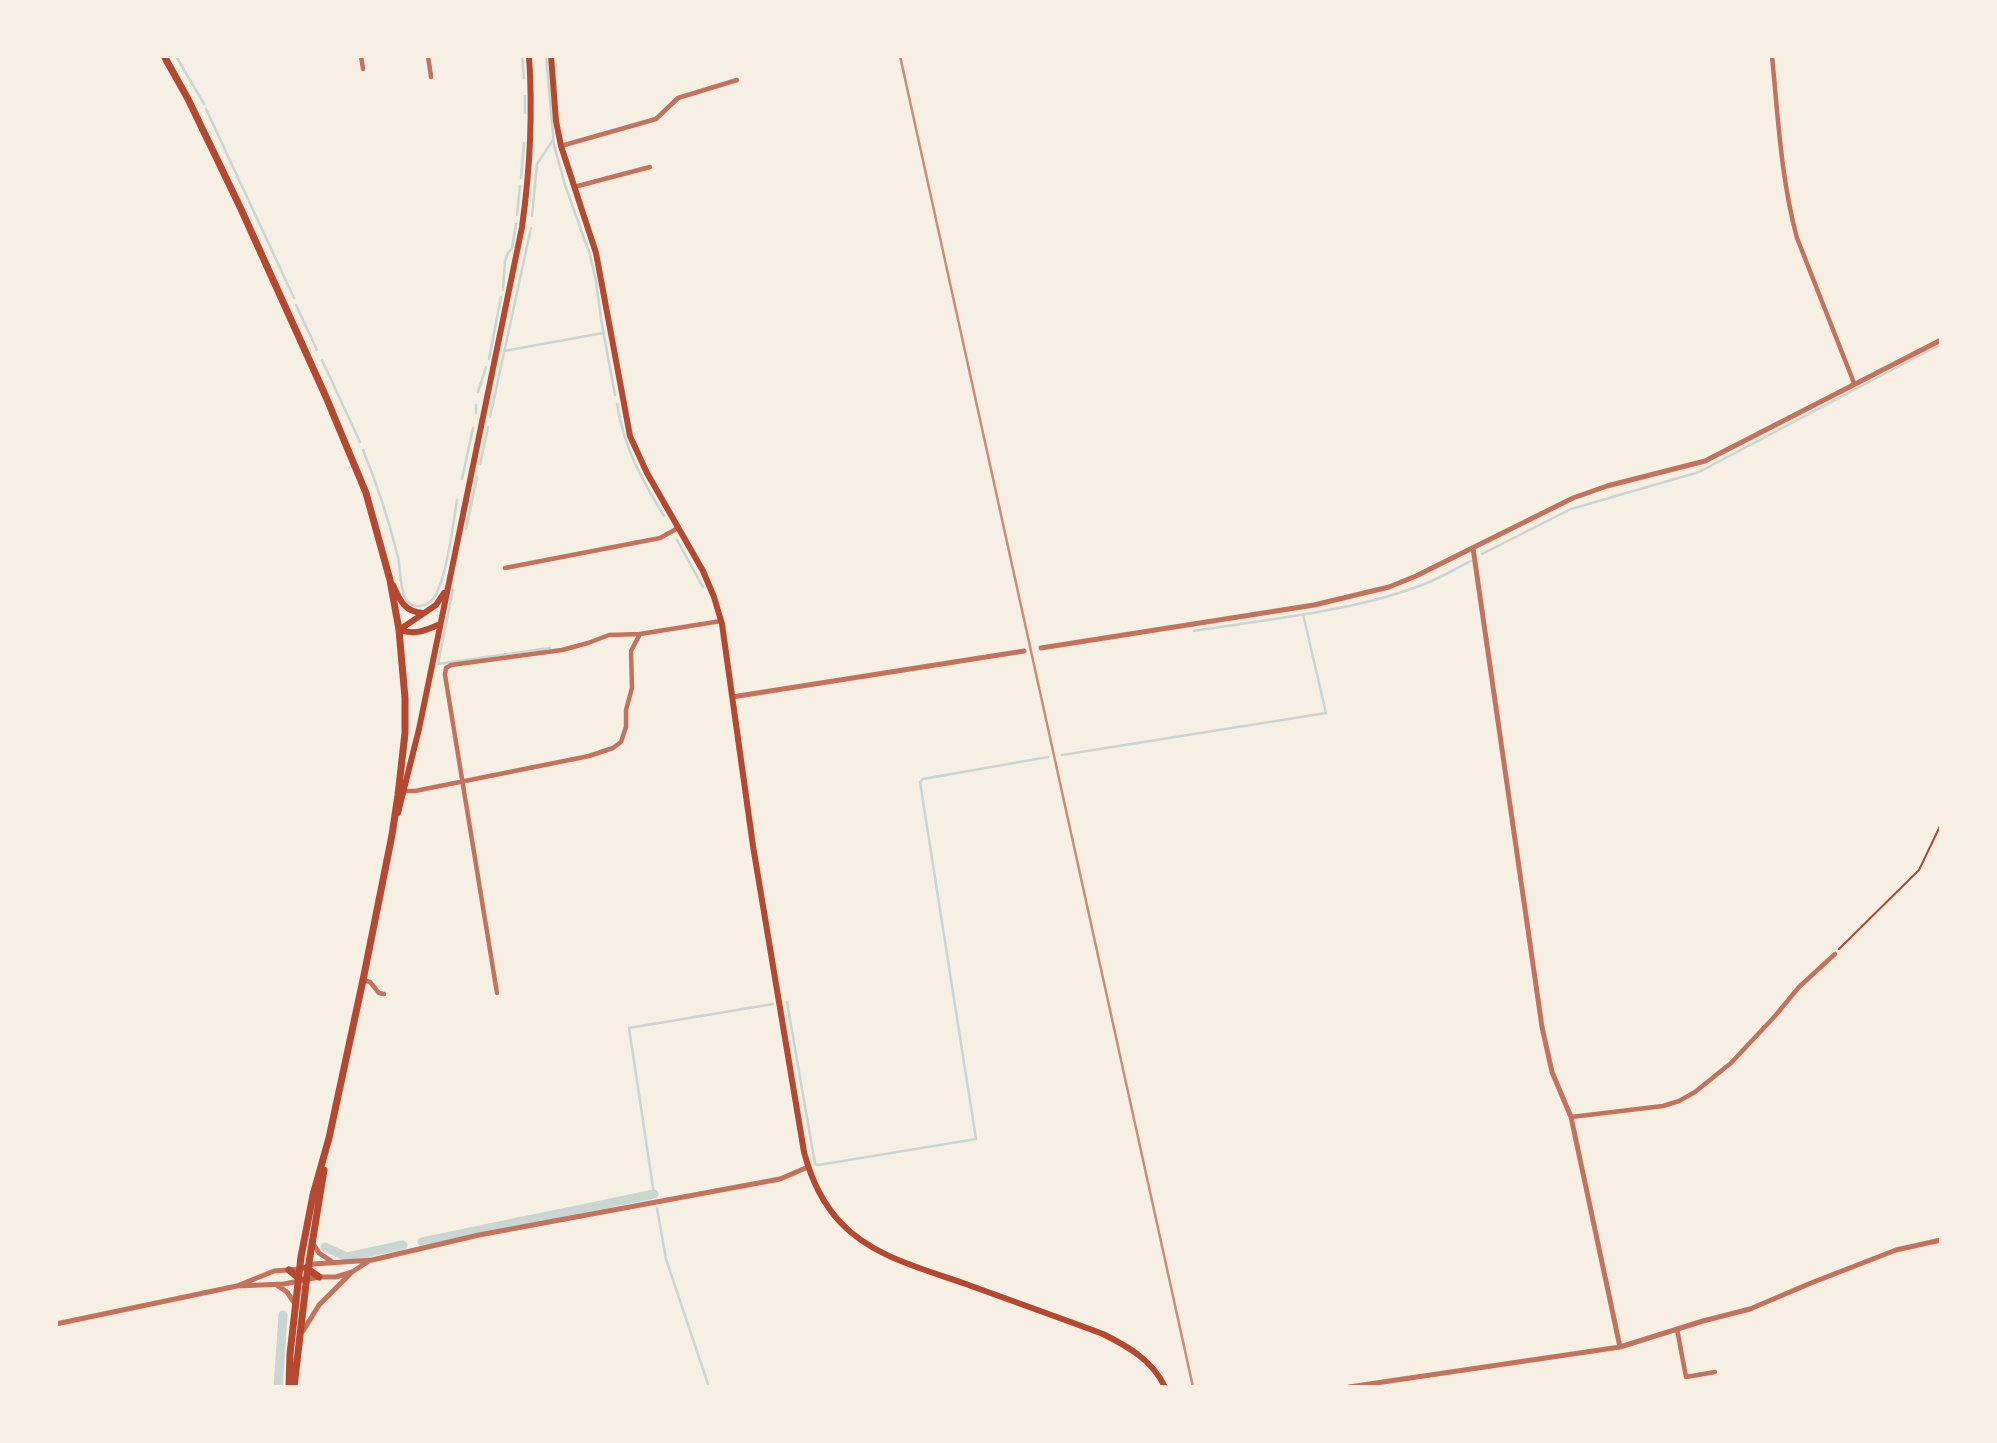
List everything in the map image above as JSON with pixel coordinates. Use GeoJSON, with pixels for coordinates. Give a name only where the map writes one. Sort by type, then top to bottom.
{"type":"FeatureCollection","features":[{"type":"Feature","properties":{"kind":"main road"},"geometry":{"type":"LineString","coordinates":[[164,56],[224,173],[327,397],[366,493],[390,580],[399,630],[405,698],[405,733],[392,835]]}},
{"type":"Feature","properties":{"kind":"main road"},"geometry":{"type":"LineString","coordinates":[[291,1387],[290,1354],[295,1305],[312,1242],[329,1138],[522,227],[532,130],[529,56]]}},
{"type":"Feature","properties":{"kind":"main road"},"geometry":{"type":"LineString","coordinates":[[551,56],[556,121],[561,146],[596,253],[630,436],[647,473],[709,584],[721,621],[753,846],[808,1167],[820,1194],[841,1224],[871,1247],[907,1263],[1103,1334],[1132,1349],[1161,1377],[1165,1387]]}},
{"type":"Feature","properties":{"kind":"main road"},"geometry":{"type":"LineString","coordinates":[[390,580],[406,609],[425,613]]}},
{"type":"Feature","properties":{"kind":"main road"},"geometry":{"type":"LineString","coordinates":[[399,630],[436,605],[447,588]]}},
{"type":"Feature","properties":{"kind":"main road"},"geometry":{"type":"LineString","coordinates":[[399,630],[418,633],[440,624]]}},
{"type":"Feature","properties":{"kind":"main road"},"geometry":{"type":"LineString","coordinates":[[297,1356],[295,1339],[313,1195],[329,1138]]}},
{"type":"Feature","properties":{"kind":"main road"},"geometry":{"type":"LineString","coordinates":[[289,1270],[319,1277]]}},
{"type":"Feature","properties":{"kind":"main road"},"geometry":{"type":"LineString","coordinates":[[291,1387],[297,1356],[303,1274]]}},
{"type":"Feature","properties":{"kind":"street"},"geometry":{"type":"LineString","coordinates":[[361,56],[363,69]]}},
{"type":"Feature","properties":{"kind":"street"},"geometry":{"type":"LineString","coordinates":[[428,56],[431,77]]}},
{"type":"Feature","properties":{"kind":"street"},"geometry":{"type":"LineString","coordinates":[[1772,56],[1781,150],[1792,220],[1854,383]]}},
{"type":"Feature","properties":{"kind":"street"},"geometry":{"type":"LineString","coordinates":[[561,146],[656,119],[678,98],[737,80]]}},
{"type":"Feature","properties":{"kind":"street"},"geometry":{"type":"LineString","coordinates":[[574,187],[650,167]]}},
{"type":"Feature","properties":{"kind":"street"},"geometry":{"type":"LineString","coordinates":[[1041,648],[1314,605],[1389,587],[1573,498],[1607,486],[1705,461],[1941,340]]}},
{"type":"Feature","properties":{"kind":"street"},"geometry":{"type":"LineString","coordinates":[[505,568],[660,538],[678,528]]}},
{"type":"Feature","properties":{"kind":"street"},"geometry":{"type":"LineString","coordinates":[[1473,548],[1542,1027],[1552,1072],[1571,1116],[1620,1347]]}},
{"type":"Feature","properties":{"kind":"street"},"geometry":{"type":"LineString","coordinates":[[497,993],[446,668],[562,650],[609,635],[640,634],[721,621]]}},
{"type":"Feature","properties":{"kind":"street"},"geometry":{"type":"LineString","coordinates":[[404,791],[589,756],[613,748],[621,742],[626,727],[626,710],[632,688],[631,651],[640,634]]}},
{"type":"Feature","properties":{"kind":"street"},"geometry":{"type":"LineString","coordinates":[[732,697],[1024,651]]}},
{"type":"Feature","properties":{"kind":"street"},"geometry":{"type":"LineString","coordinates":[[1571,1116],[1663,1106],[1695,1092],[1731,1063],[1799,987],[1835,954]]}},
{"type":"Feature","properties":{"kind":"street"},"geometry":{"type":"LineString","coordinates":[[363,980],[370,982],[379,993],[384,994]]}},
{"type":"Feature","properties":{"kind":"street"},"geometry":{"type":"LineString","coordinates":[[237,1286],[275,1285],[334,1262],[372,1260],[479,1235],[766,1181],[808,1167]]}},
{"type":"Feature","properties":{"kind":"street"},"geometry":{"type":"LineString","coordinates":[[1349,1387],[1620,1347],[1750,1309],[1896,1250],[1941,1240]]}},
{"type":"Feature","properties":{"kind":"street"},"geometry":{"type":"LineString","coordinates":[[312,1242],[319,1253],[334,1262]]}},
{"type":"Feature","properties":{"kind":"street"},"geometry":{"type":"LineString","coordinates":[[319,1277],[336,1277],[352,1272],[372,1260]]}},
{"type":"Feature","properties":{"kind":"street"},"geometry":{"type":"LineString","coordinates":[[56,1324],[237,1286],[274,1271],[289,1270]]}},
{"type":"Feature","properties":{"kind":"street"},"geometry":{"type":"LineString","coordinates":[[299,1336],[319,1305],[352,1272]]}},
{"type":"Feature","properties":{"kind":"street"},"geometry":{"type":"LineString","coordinates":[[275,1285],[287,1292],[295,1305]]}},
{"type":"Feature","properties":{"kind":"street"},"geometry":{"type":"LineString","coordinates":[[1677,1329],[1686,1377],[1715,1372]]}},
{"type":"Feature","properties":{"kind":"path"},"geometry":{"type":"LineString","coordinates":[[1835,954],[1860,926],[1919,870],[1941,824]]}},
{"type":"Feature","properties":{"kind":"waterway"},"geometry":{"type":"LineString","coordinates":[[176,56],[204,104]]}},
{"type":"Feature","properties":{"kind":"waterway"},"geometry":{"type":"LineString","coordinates":[[522,56],[524,78]]}},
{"type":"Feature","properties":{"kind":"waterway"},"geometry":{"type":"LineString","coordinates":[[546,56],[554,145],[590,255],[615,395]]}},
{"type":"Feature","properties":{"kind":"waterway"},"geometry":{"type":"LineString","coordinates":[[525,96],[525,113]]}},
{"type":"Feature","properties":{"kind":"waterway"},"geometry":{"type":"LineString","coordinates":[[206,109],[294,298]]}},
{"type":"Feature","properties":{"kind":"waterway"},"geometry":{"type":"LineString","coordinates":[[532,216],[537,164],[553,140]]}},
{"type":"Feature","properties":{"kind":"waterway"},"geometry":{"type":"LineString","coordinates":[[521,178],[524,143]]}},
{"type":"Feature","properties":{"kind":"waterway"},"geometry":{"type":"LineString","coordinates":[[517,215],[520,186]]}},
{"type":"Feature","properties":{"kind":"waterway"},"geometry":{"type":"LineString","coordinates":[[503,290],[505,261],[512,248],[516,224]]}},
{"type":"Feature","properties":{"kind":"waterway"},"geometry":{"type":"LineString","coordinates":[[490,417],[531,228]]}},
{"type":"Feature","properties":{"kind":"waterway"},"geometry":{"type":"LineString","coordinates":[[489,359],[501,297]]}},
{"type":"Feature","properties":{"kind":"waterway"},"geometry":{"type":"LineString","coordinates":[[296,305],[317,350]]}},
{"type":"Feature","properties":{"kind":"waterway"},"geometry":{"type":"LineString","coordinates":[[504,351],[603,333]]}},
{"type":"Feature","properties":{"kind":"waterway"},"geometry":{"type":"LineString","coordinates":[[1482,554],[1571,509],[1699,472],[1941,344]]}},
{"type":"Feature","properties":{"kind":"waterway"},"geometry":{"type":"LineString","coordinates":[[322,360],[360,442]]}},
{"type":"Feature","properties":{"kind":"waterway"},"geometry":{"type":"LineString","coordinates":[[478,392],[486,367]]}},
{"type":"Feature","properties":{"kind":"waterway"},"geometry":{"type":"LineString","coordinates":[[617,404],[634,462],[664,516]]}},
{"type":"Feature","properties":{"kind":"waterway"},"geometry":{"type":"LineString","coordinates":[[476,405],[476,413]]}},
{"type":"Feature","properties":{"kind":"waterway"},"geometry":{"type":"LineString","coordinates":[[480,464],[488,427]]}},
{"type":"Feature","properties":{"kind":"waterway"},"geometry":{"type":"LineString","coordinates":[[462,479],[473,428]]}},
{"type":"Feature","properties":{"kind":"waterway"},"geometry":{"type":"LineString","coordinates":[[363,450],[391,530],[404,595],[414,606],[430,602],[440,585],[457,500]]}},
{"type":"Feature","properties":{"kind":"waterway"},"geometry":{"type":"LineString","coordinates":[[466,529],[477,477]]}},
{"type":"Feature","properties":{"kind":"waterway"},"geometry":{"type":"LineString","coordinates":[[677,540],[703,587]]}},
{"type":"Feature","properties":{"kind":"waterway"},"geometry":{"type":"LineString","coordinates":[[1194,631],[1372,601],[1427,583],[1471,561]]}},
{"type":"Feature","properties":{"kind":"waterway"},"geometry":{"type":"LineString","coordinates":[[453,590],[438,664],[550,648]]}},
{"type":"Feature","properties":{"kind":"waterway"},"geometry":{"type":"LineString","coordinates":[[1062,755],[1326,713],[1303,614]]}},
{"type":"Feature","properties":{"kind":"waterway"},"geometry":{"type":"LineString","coordinates":[[787,1002],[815,1164],[976,1139],[920,782],[923,779],[1048,757]]}},
{"type":"Feature","properties":{"kind":"waterway"},"geometry":{"type":"LineString","coordinates":[[654,1194],[629,1028],[773,1004]]}},
{"type":"Feature","properties":{"kind":"waterway"},"geometry":{"type":"LineString","coordinates":[[422,1242],[654,1194]]}},
{"type":"Feature","properties":{"kind":"waterway"},"geometry":{"type":"LineString","coordinates":[[657,1208],[666,1259],[709,1387]]}},
{"type":"Feature","properties":{"kind":"waterway"},"geometry":{"type":"LineString","coordinates":[[325,1247],[347,1257],[403,1245]]}},
{"type":"Feature","properties":{"kind":"waterway"},"geometry":{"type":"LineString","coordinates":[[278,1387],[283,1315]]}},
{"type":"Feature","properties":{"kind":"railway"},"geometry":{"type":"LineString","coordinates":[[900,56],[1193,1387]]}}]}
